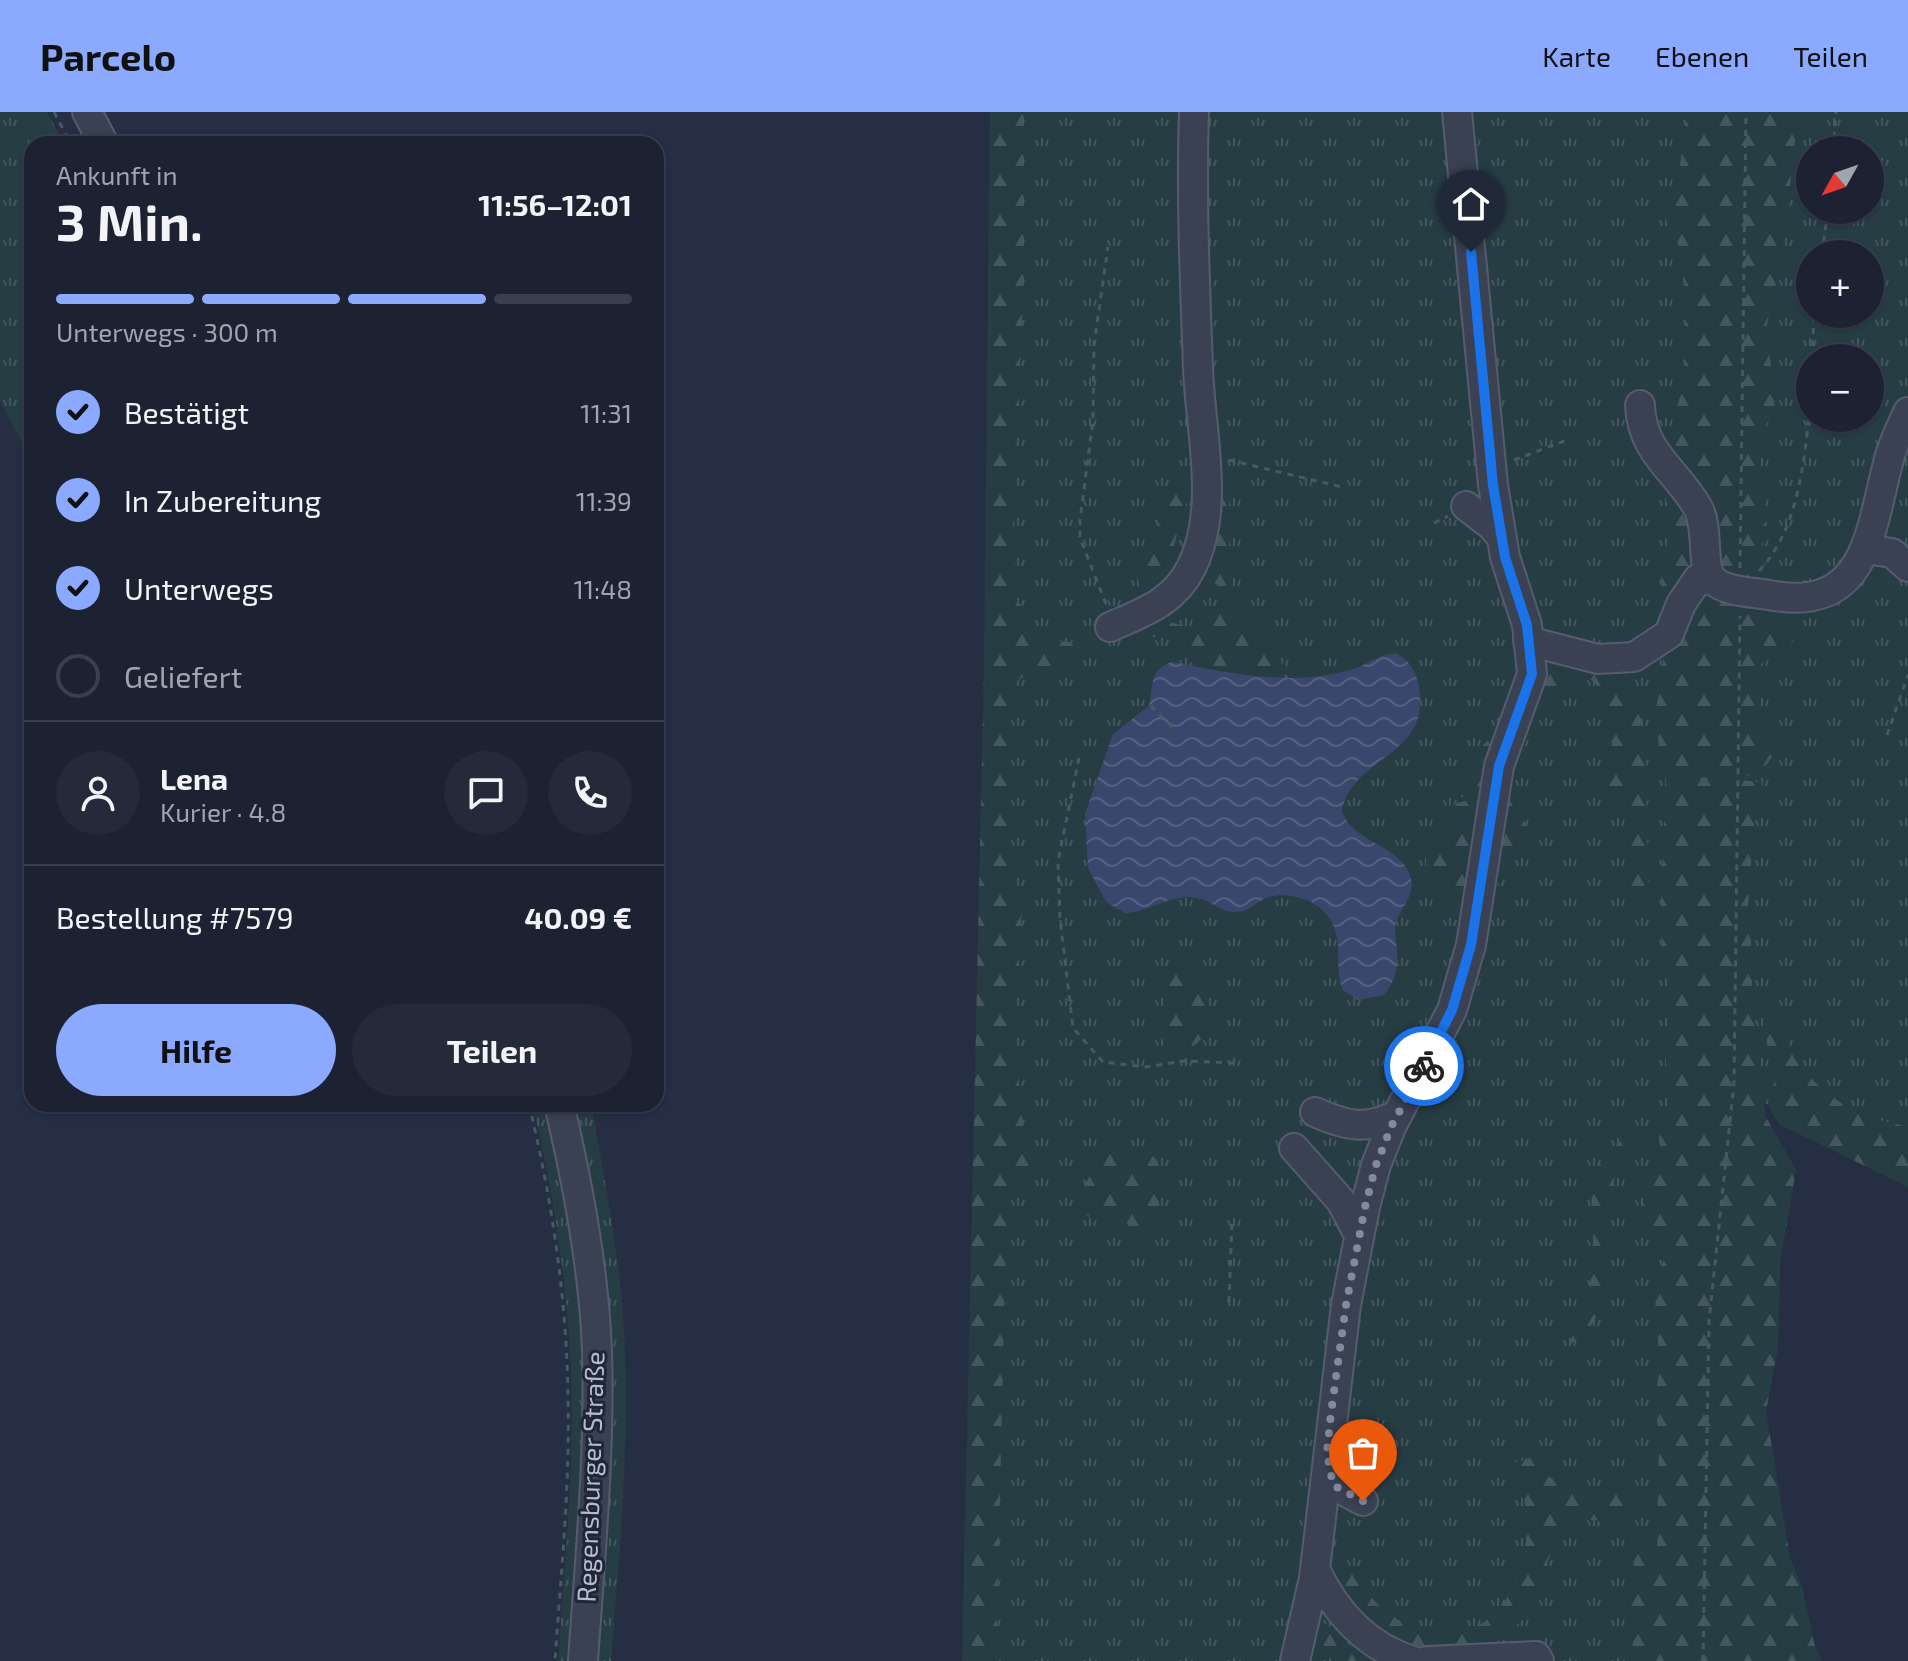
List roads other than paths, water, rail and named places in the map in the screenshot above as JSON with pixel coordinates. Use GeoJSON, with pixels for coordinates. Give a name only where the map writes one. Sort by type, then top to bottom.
{"type":"FeatureCollection","features":[{"type":"Feature","properties":{"kind":"street"},"geometry":{"type":"LineString","coordinates":[[87,112],[100,136]]}},
{"type":"Feature","properties":{"kind":"street"},"geometry":{"type":"LineString","coordinates":[[1110,627],[1167,601],[1193,566],[1202,524],[1207,456],[1198,372],[1194,112]]}},
{"type":"Feature","properties":{"kind":"street"},"geometry":{"type":"LineString","coordinates":[[1295,1661],[1315,1569],[1346,1305],[1359,1235],[1376,1165],[1398,1114],[1452,1010],[1471,945],[1499,766],[1532,674],[1528,641],[1502,538],[1487,433],[1457,112]]}},
{"type":"Feature","properties":{"kind":"street"},"geometry":{"type":"LineString","coordinates":[[1640,405],[1644,434],[1699,509],[1706,529],[1708,573],[1726,581]]}},
{"type":"Feature","properties":{"kind":"street"},"geometry":{"type":"LineString","coordinates":[[1726,581],[1722,586],[1786,599],[1809,598],[1831,591],[1866,549],[1874,529],[1888,461],[1908,412]]}},
{"type":"Feature","properties":{"kind":"street"},"geometry":{"type":"LineString","coordinates":[[1466,506],[1502,538]]}},
{"type":"Feature","properties":{"kind":"street"},"geometry":{"type":"LineString","coordinates":[[1866,549],[1892,553],[1908,567]]}},
{"type":"Feature","properties":{"kind":"street"},"geometry":{"type":"LineString","coordinates":[[1528,641],[1598,659],[1634,657],[1669,634],[1681,604],[1698,579],[1726,581]]}},
{"type":"Feature","properties":{"kind":"street","name":"Regensburger Straße"},"geometry":{"type":"LineString","coordinates":[[561,1112],[584,1231],[597,1348],[597,1457],[583,1661]]}},
{"type":"Feature","properties":{"kind":"street"},"geometry":{"type":"LineString","coordinates":[[1315,1112],[1351,1127],[1382,1123],[1398,1114]]}},
{"type":"Feature","properties":{"kind":"street"},"geometry":{"type":"LineString","coordinates":[[1294,1148],[1341,1201],[1359,1235]]}},
{"type":"Feature","properties":{"kind":"street"},"geometry":{"type":"LineString","coordinates":[[1327,1452],[1341,1526]]}},
{"type":"Feature","properties":{"kind":"street"},"geometry":{"type":"LineString","coordinates":[[1333,1485],[1363,1501]]}},
{"type":"Feature","properties":{"kind":"street"},"geometry":{"type":"LineString","coordinates":[[1315,1569],[1345,1618],[1372,1642],[1395,1656],[1413,1661]]}},
{"type":"Feature","properties":{"kind":"street"},"geometry":{"type":"LineString","coordinates":[[1427,1661],[1536,1656],[1539,1661]]}},
{"type":"Feature","properties":{"kind":"water"},"geometry":{"type":"Polygon","coordinates":[[[1395,653],[1405,659],[1414,671],[1419,687],[1420,710],[1414,728],[1403,742],[1360,778],[1348,793],[1342,811],[1356,831],[1398,858],[1411,879],[1410,893],[1396,924],[1396,971],[1384,995],[1358,1000],[1343,990],[1337,938],[1330,919],[1318,906],[1301,898],[1272,896],[1237,912],[1190,897],[1125,913],[1106,902],[1088,868],[1085,814],[1113,734],[1149,706],[1153,680],[1159,669],[1172,662],[1260,676],[1305,677],[1349,670],[1395,653]]]}}]}
